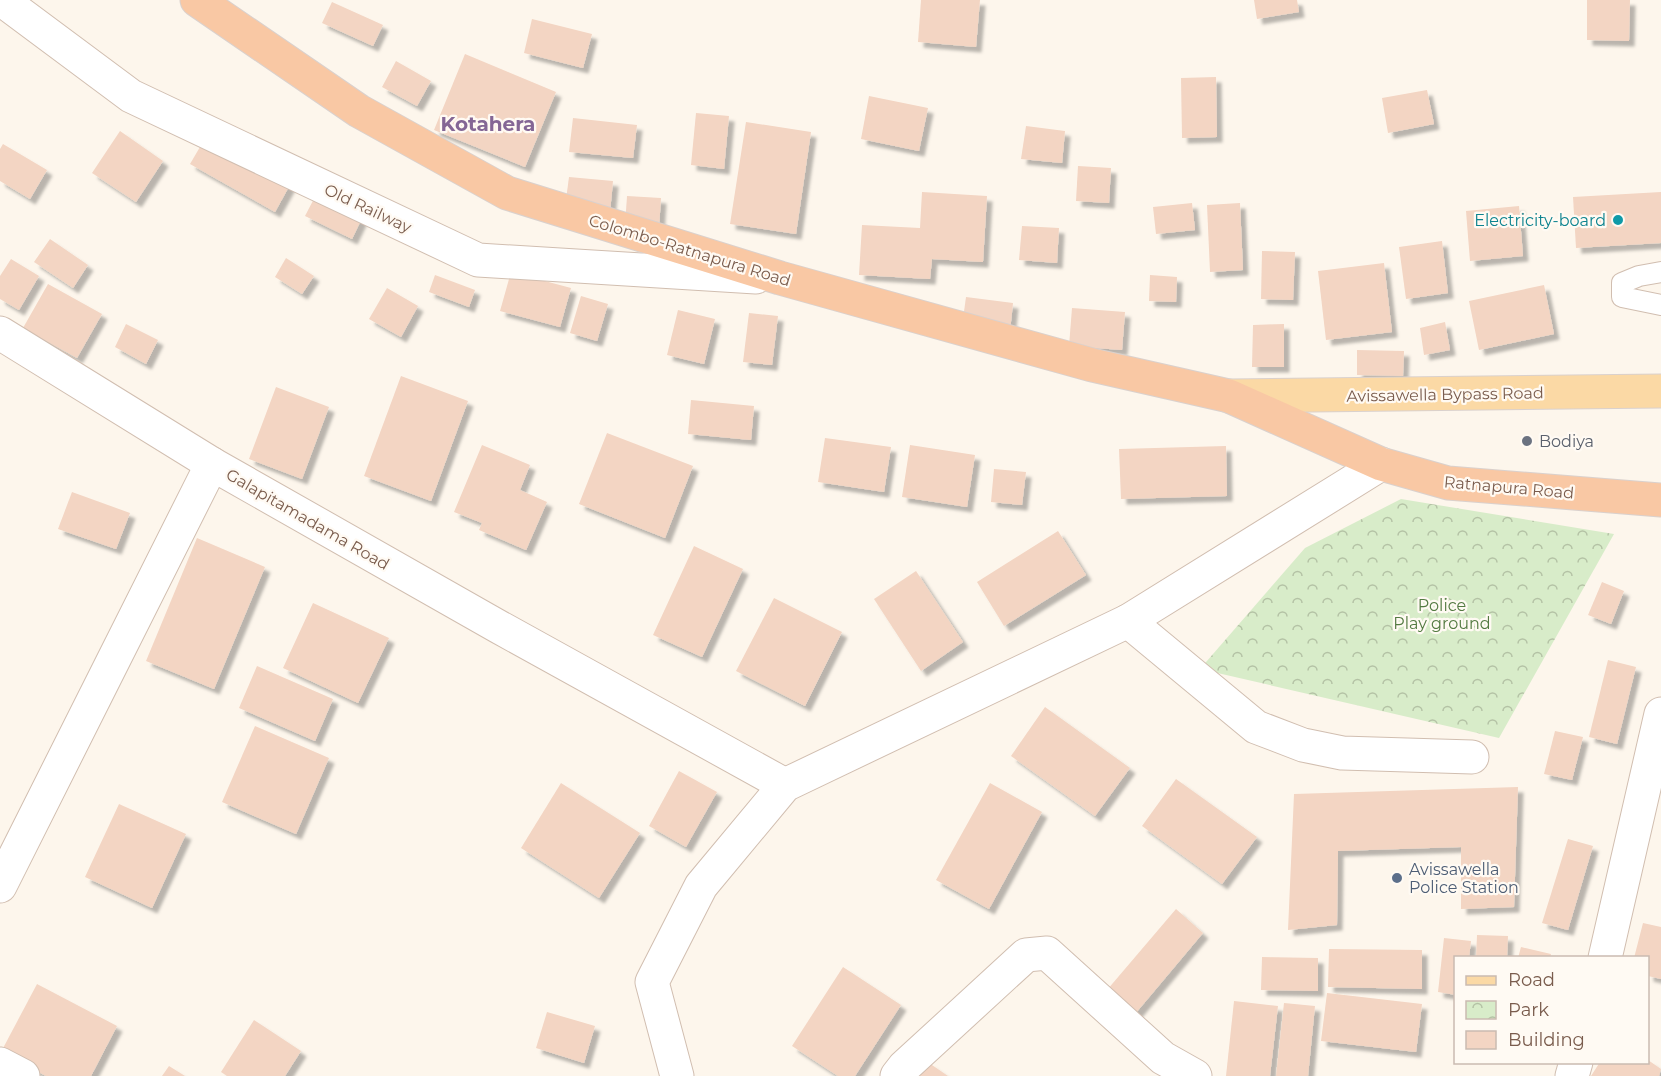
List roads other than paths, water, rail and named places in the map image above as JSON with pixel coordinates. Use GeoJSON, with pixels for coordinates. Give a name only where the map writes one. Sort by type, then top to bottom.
{"type":"FeatureCollection","features":[{"type":"Feature","properties":{"kind":"highway","name":"Colombo-Ratnapura Road"},"geometry":{"type":"LineString","coordinates":[[197,0],[359,111],[507,194],[780,278],[1092,365],[1229,396]]}},
{"type":"Feature","properties":{"kind":"highway","name":"Ratnapura Road"},"geometry":{"type":"LineString","coordinates":[[1229,396],[1381,464],[1448,483],[1661,500]]}},
{"type":"Feature","properties":{"kind":"main road","name":"Avissawella Bypass Road"},"geometry":{"type":"LineString","coordinates":[[1229,396],[1661,391]]}},
{"type":"Feature","properties":{"kind":"street","name":"Old Railway"},"geometry":{"type":"LineString","coordinates":[[2,0],[131,96],[478,260],[780,278]]}},
{"type":"Feature","properties":{"kind":"street"},"geometry":{"type":"LineString","coordinates":[[0,333],[212,464]]}},
{"type":"Feature","properties":{"kind":"street","name":"Galapitamadama Road"},"geometry":{"type":"LineString","coordinates":[[0,886],[212,464],[499,627],[785,784]]}},
{"type":"Feature","properties":{"kind":"street"},"geometry":{"type":"LineString","coordinates":[[677,1076],[652,982],[701,886],[785,784],[1128,621],[1381,464]]}},
{"type":"Feature","properties":{"kind":"street"},"geometry":{"type":"LineString","coordinates":[[1128,621],[1256,727],[1303,745],[1342,753],[1473,757]]}},
{"type":"Feature","properties":{"kind":"street"},"geometry":{"type":"LineString","coordinates":[[1605,956],[1661,714]]}},
{"type":"Feature","properties":{"kind":"street"},"geometry":{"type":"LineString","coordinates":[[897,1076],[1026,955],[1047,953],[1163,1058],[1195,1076]]}},
{"type":"Feature","properties":{"kind":"street"},"geometry":{"type":"LineString","coordinates":[[0,1064],[23,1076]]}},
{"type":"Feature","properties":{"kind":"lane"},"geometry":{"type":"LineString","coordinates":[[1661,272],[1639,276],[1622,283],[1622,297],[1661,305]]}},
{"type":"Feature","properties":{"kind":"place","name":"Electricity-board"},"geometry":{"type":"Point","coordinates":[1618,220]}},
{"type":"Feature","properties":{"kind":"place","name":"Bodiya"},"geometry":{"type":"Point","coordinates":[1527,441]}},
{"type":"Feature","properties":{"kind":"place","name":"Avissawella Police Station"},"geometry":{"type":"Point","coordinates":[1397,878]}},
{"type":"Feature","properties":{"kind":"district","name":"Kotahera"},"geometry":{"type":"Point","coordinates":[488,124]}},
{"type":"Feature","properties":{"kind":"park label","name":"Police Play ground"},"geometry":{"type":"Point","coordinates":[1442,614]}}]}
